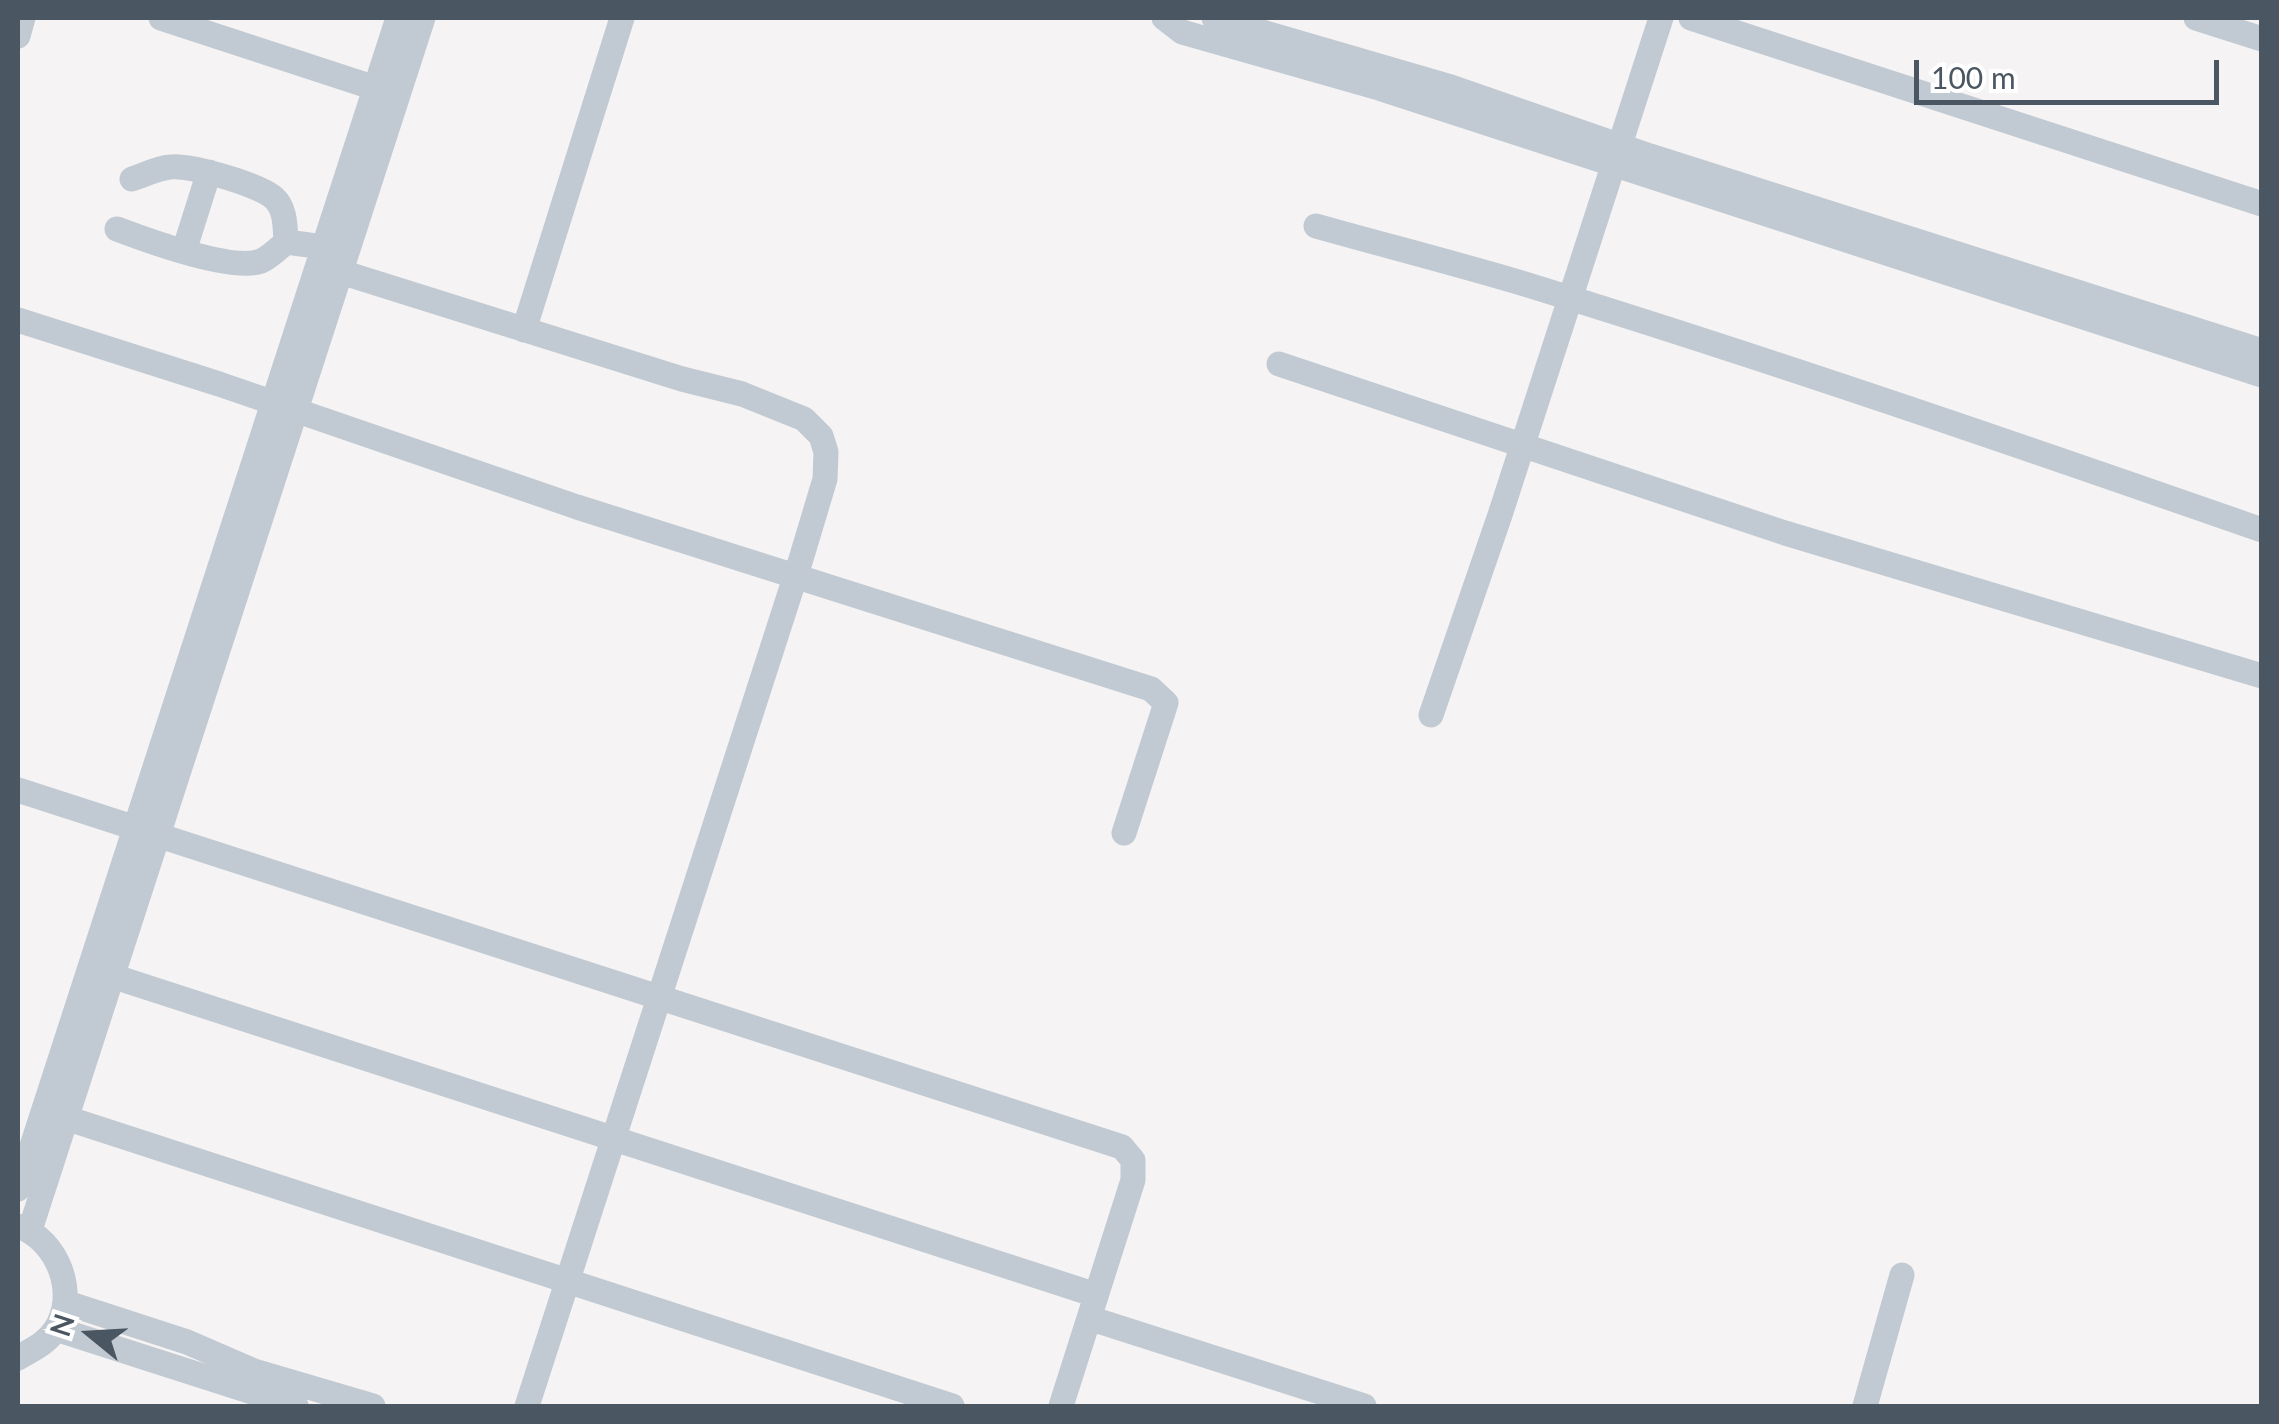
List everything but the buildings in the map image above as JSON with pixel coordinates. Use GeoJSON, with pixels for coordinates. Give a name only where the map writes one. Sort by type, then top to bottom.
{"type":"FeatureCollection","features":[{"type":"Feature","properties":{"kind":"street"},"geometry":{"type":"LineString","coordinates":[[18,36],[23,18]]}},
{"type":"Feature","properties":{"kind":"street"},"geometry":{"type":"LineString","coordinates":[[160,18],[194,23],[376,88]]}},
{"type":"Feature","properties":{"kind":"street"},"geometry":{"type":"LineString","coordinates":[[18,1189],[146,833],[284,406],[324,247],[398,18]]}},
{"type":"Feature","properties":{"kind":"street"},"geometry":{"type":"LineString","coordinates":[[284,406],[341,272],[424,18]]}},
{"type":"Feature","properties":{"kind":"street"},"geometry":{"type":"LineString","coordinates":[[524,330],[622,18]]}},
{"type":"Feature","properties":{"kind":"street"},"geometry":{"type":"LineString","coordinates":[[1164,18],[1182,32],[1616,156],[2262,352]]}},
{"type":"Feature","properties":{"kind":"street"},"geometry":{"type":"LineString","coordinates":[[1214,18],[1451,87],[1616,156],[2262,375]]}},
{"type":"Feature","properties":{"kind":"street"},"geometry":{"type":"LineString","coordinates":[[1431,715],[1662,18]]}},
{"type":"Feature","properties":{"kind":"street"},"geometry":{"type":"LineString","coordinates":[[1691,18],[2262,204]]}},
{"type":"Feature","properties":{"kind":"street"},"geometry":{"type":"LineString","coordinates":[[2196,18],[2262,40]]}},
{"type":"Feature","properties":{"kind":"street"},"geometry":{"type":"LineString","coordinates":[[132,179],[171,166],[209,172],[274,198],[284,216],[286,242]]}},
{"type":"Feature","properties":{"kind":"street"},"geometry":{"type":"LineString","coordinates":[[184,251],[209,172]]}},
{"type":"Feature","properties":{"kind":"street"},"geometry":{"type":"LineString","coordinates":[[1316,226],[1568,298],[1877,397],[2262,530]]}},
{"type":"Feature","properties":{"kind":"street"},"geometry":{"type":"LineString","coordinates":[[117,230],[238,263],[260,262],[286,242],[324,247]]}},
{"type":"Feature","properties":{"kind":"street"},"geometry":{"type":"LineString","coordinates":[[341,272],[682,380],[742,394],[804,419],[821,436],[826,452],[826,479],[527,1406]]}},
{"type":"Feature","properties":{"kind":"street"},"geometry":{"type":"LineString","coordinates":[[18,320],[577,507],[1151,689],[1166,702],[1124,833]]}},
{"type":"Feature","properties":{"kind":"street"},"geometry":{"type":"LineString","coordinates":[[1279,364],[1785,532],[2262,676]]}},
{"type":"Feature","properties":{"kind":"street"},"geometry":{"type":"LineString","coordinates":[[18,790],[1122,1146],[1133,1160],[1133,1180],[1061,1406]]}},
{"type":"Feature","properties":{"kind":"street"},"geometry":{"type":"LineString","coordinates":[[18,1358],[44,1342],[56,1328],[67,1303],[62,1275],[51,1250],[24,1228],[66,1118],[112,976],[146,833]]}},
{"type":"Feature","properties":{"kind":"street"},"geometry":{"type":"LineString","coordinates":[[112,976],[612,1138],[1364,1406]]}},
{"type":"Feature","properties":{"kind":"street"},"geometry":{"type":"LineString","coordinates":[[66,1118],[952,1406]]}},
{"type":"Feature","properties":{"kind":"street"},"geometry":{"type":"LineString","coordinates":[[1864,1406],[1902,1274]]}},
{"type":"Feature","properties":{"kind":"street"},"geometry":{"type":"LineString","coordinates":[[67,1303],[187,1342],[254,1371],[373,1406]]}},
{"type":"Feature","properties":{"kind":"street"},"geometry":{"type":"LineString","coordinates":[[56,1328],[286,1404]]}},
{"type":"Feature","properties":{"kind":"street"},"geometry":{"type":"LineString","coordinates":[[254,1371],[286,1404]]}}]}
